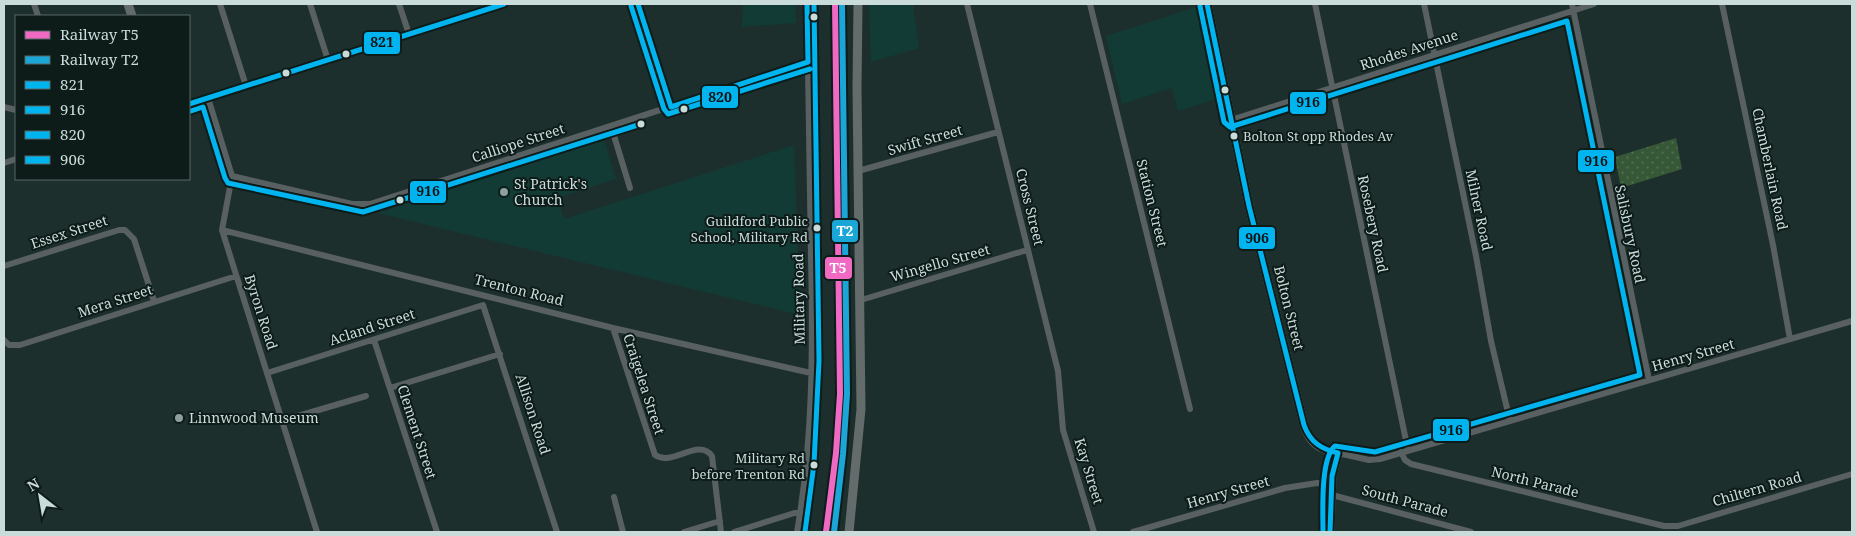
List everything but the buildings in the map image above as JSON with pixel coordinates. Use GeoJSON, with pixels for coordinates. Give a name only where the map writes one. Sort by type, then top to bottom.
{"type":"FeatureCollection","features":[{"type":"Feature","properties":{"kind":"street"},"geometry":{"type":"LineString","coordinates":[[220,4],[246,86]]}},
{"type":"Feature","properties":{"kind":"street"},"geometry":{"type":"LineString","coordinates":[[310,4],[328,60]]}},
{"type":"Feature","properties":{"kind":"street"},"geometry":{"type":"LineString","coordinates":[[399,4],[409,34]]}},
{"type":"Feature","properties":{"kind":"street"},"geometry":{"type":"LineString","coordinates":[[190,104],[409,34],[488,6],[504,4]]}},
{"type":"Feature","properties":{"kind":"street"},"geometry":{"type":"LineString","coordinates":[[638,4],[671,107]]}},
{"type":"Feature","properties":{"kind":"street","name":"Military Road"},"geometry":{"type":"LineString","coordinates":[[797,532],[801,511],[811,409],[812,373],[807,4]]}},
{"type":"Feature","properties":{"kind":"street"},"geometry":{"type":"LineString","coordinates":[[849,532],[861,409],[858,4]]}},
{"type":"Feature","properties":{"kind":"street","name":"Cross Street"},"geometry":{"type":"LineString","coordinates":[[967,4],[1061,390],[1062,417]]}},
{"type":"Feature","properties":{"kind":"street","name":"Station Street"},"geometry":{"type":"LineString","coordinates":[[1090,4],[1190,409]]}},
{"type":"Feature","properties":{"kind":"street","name":"Bolton Street"},"geometry":{"type":"LineString","coordinates":[[1207,4],[1249,206],[1304,425],[1309,438],[1316,445],[1338,453]]}},
{"type":"Feature","properties":{"kind":"street","name":"Rosebery Road"},"geometry":{"type":"LineString","coordinates":[[1315,4],[1404,451]]}},
{"type":"Feature","properties":{"kind":"street","name":"Milner Road"},"geometry":{"type":"LineString","coordinates":[[1424,4],[1476,256],[1491,341],[1510,421]]}},
{"type":"Feature","properties":{"kind":"street","name":"Rhodes Avenue"},"geometry":{"type":"LineString","coordinates":[[1231,120],[1573,7],[1594,4]]}},
{"type":"Feature","properties":{"kind":"street","name":"Chamberlain Road"},"geometry":{"type":"LineString","coordinates":[[1722,4],[1773,245],[1790,339]]}},
{"type":"Feature","properties":{"kind":"street","name":"Salisbury Road"},"geometry":{"type":"LineString","coordinates":[[1573,7],[1648,380]]}},
{"type":"Feature","properties":{"kind":"street","name":"Calliope Street"},"geometry":{"type":"LineString","coordinates":[[232,176],[362,205],[808,62]]}},
{"type":"Feature","properties":{"kind":"street"},"geometry":{"type":"LineString","coordinates":[[208,98],[232,176]]}},
{"type":"Feature","properties":{"kind":"street"},"geometry":{"type":"LineString","coordinates":[[611,126],[630,188]]}},
{"type":"Feature","properties":{"kind":"street","name":"Swift Street"},"geometry":{"type":"LineString","coordinates":[[858,171],[998,132]]}},
{"type":"Feature","properties":{"kind":"street","name":"Byron Road"},"geometry":{"type":"LineString","coordinates":[[232,176],[225,204],[222,230],[317,532]]}},
{"type":"Feature","properties":{"kind":"street","name":"Essex Street"},"geometry":{"type":"LineString","coordinates":[[4,266],[119,230],[125,230],[134,239],[154,301]]}},
{"type":"Feature","properties":{"kind":"street","name":"Trenton Road"},"geometry":{"type":"LineString","coordinates":[[222,230],[614,328],[812,373]]}},
{"type":"Feature","properties":{"kind":"street","name":"Wingello Street"},"geometry":{"type":"LineString","coordinates":[[861,300],[1027,250]]}},
{"type":"Feature","properties":{"kind":"street","name":"Mera Street"},"geometry":{"type":"LineString","coordinates":[[4,340],[9,345],[20,345],[236,276]]}},
{"type":"Feature","properties":{"kind":"street"},"geometry":{"type":"LineString","coordinates":[[483,305],[487,295]]}},
{"type":"Feature","properties":{"kind":"street","name":"Acland Street"},"geometry":{"type":"LineString","coordinates":[[267,373],[483,305]]}},
{"type":"Feature","properties":{"kind":"street","name":"Allison Road"},"geometry":{"type":"LineString","coordinates":[[483,305],[557,532]]}},
{"type":"Feature","properties":{"kind":"street","name":"Henry Street"},"geometry":{"type":"LineString","coordinates":[[1338,453],[1375,460],[1852,321]]}},
{"type":"Feature","properties":{"kind":"street","name":"Craigelea Street"},"geometry":{"type":"LineString","coordinates":[[614,328],[655,455],[668,459],[704,449],[710,453],[713,460],[720,521]]}},
{"type":"Feature","properties":{"kind":"street","name":"Clement Street"},"geometry":{"type":"LineString","coordinates":[[374,340],[437,532]]}},
{"type":"Feature","properties":{"kind":"street"},"geometry":{"type":"LineString","coordinates":[[390,388],[500,354]]}},
{"type":"Feature","properties":{"kind":"street"},"geometry":{"type":"LineString","coordinates":[[281,421],[366,396]]}},
{"type":"Feature","properties":{"kind":"street","name":"Kay Street"},"geometry":{"type":"LineString","coordinates":[[1062,417],[1064,430],[1094,532]]}},
{"type":"Feature","properties":{"kind":"street","name":"North Parade"},"geometry":{"type":"LineString","coordinates":[[1404,451],[1405,460],[1411,464],[1668,526]]}},
{"type":"Feature","properties":{"kind":"street"},"geometry":{"type":"LineString","coordinates":[[1330,532],[1332,480],[1338,453]]}},
{"type":"Feature","properties":{"kind":"street","name":"Chiltern Road"},"geometry":{"type":"LineString","coordinates":[[1668,526],[1678,526],[1852,474]]}},
{"type":"Feature","properties":{"kind":"street","name":"Henry Street"},"geometry":{"type":"LineString","coordinates":[[1134,532],[1285,488],[1332,480]]}},
{"type":"Feature","properties":{"kind":"street","name":"South Parade"},"geometry":{"type":"LineString","coordinates":[[1332,495],[1471,532]]}},
{"type":"Feature","properties":{"kind":"street"},"geometry":{"type":"LineString","coordinates":[[614,497],[623,532]]}},
{"type":"Feature","properties":{"kind":"street"},"geometry":{"type":"LineString","coordinates":[[734,532],[801,511]]}},
{"type":"Feature","properties":{"kind":"street"},"geometry":{"type":"LineString","coordinates":[[684,532],[720,521],[721,532]]}},
{"type":"Feature","properties":{"kind":"shaded area"},"geometry":{"type":"Polygon","coordinates":[[[743,4],[795,4],[796,23],[742,27],[743,4]]]}},
{"type":"Feature","properties":{"kind":"shaded area"},"geometry":{"type":"Polygon","coordinates":[[[869,4],[913,4],[919,48],[871,62],[869,4]]]}},
{"type":"Feature","properties":{"kind":"shaded area"},"geometry":{"type":"Polygon","coordinates":[[[1196,7],[1198,9],[1216,99],[1178,111],[1172,88],[1122,104],[1106,36],[1196,7]]]}},
{"type":"Feature","properties":{"kind":"shaded area"},"geometry":{"type":"Polygon","coordinates":[[[604,140],[616,179],[558,198],[564,219],[794,145],[800,315],[378,213],[604,140]]]}},
{"type":"Feature","properties":{"kind":"green space"},"geometry":{"type":"Polygon","coordinates":[[[1676,138],[1682,169],[1621,188],[1615,157],[1676,138]]]}},
{"type":"Feature","properties":{"kind":"rail line","name":"T5"},"geometry":{"type":"LineString","coordinates":[[826,532],[836,453],[840,394],[835,4]]}},
{"type":"Feature","properties":{"kind":"rail line","name":"T2"},"geometry":{"type":"LineString","coordinates":[[834,532],[843,454],[847,394],[842,4]]}},
{"type":"Feature","properties":{"kind":"transit line","name":"821"},"geometry":{"type":"LineString","coordinates":[[190,104],[504,4]]}},
{"type":"Feature","properties":{"kind":"transit line","name":"821"},"geometry":{"type":"LineString","coordinates":[[638,4],[671,107]]}},
{"type":"Feature","properties":{"kind":"transit line","name":"821"},"geometry":{"type":"LineString","coordinates":[[807,4],[808,62]]}},
{"type":"Feature","properties":{"kind":"transit line","name":"820"},"geometry":{"type":"LineString","coordinates":[[805,532],[814,464],[819,361],[814,4]]}},
{"type":"Feature","properties":{"kind":"transit line","name":"906"},"geometry":{"type":"LineString","coordinates":[[1207,4],[1249,206],[1304,425],[1309,436],[1317,444],[1338,453]]}},
{"type":"Feature","properties":{"kind":"transit line","name":"820"},"geometry":{"type":"LineString","coordinates":[[631,6],[664,109],[668,114],[810,69]]}},
{"type":"Feature","properties":{"kind":"transit line","name":"916"},"geometry":{"type":"LineString","coordinates":[[1200,6],[1224,122],[1230,127],[1567,21],[1640,375],[1375,452],[1335,446],[1330,452],[1325,473],[1323,532]]}},
{"type":"Feature","properties":{"kind":"transit line","name":"821"},"geometry":{"type":"LineString","coordinates":[[671,107],[808,62]]}},
{"type":"Feature","properties":{"kind":"transit line","name":"916"},"geometry":{"type":"LineString","coordinates":[[191,111],[203,107],[228,183],[363,212],[641,124]]}},
{"type":"Feature","properties":{"kind":"transit line","name":"906"},"geometry":{"type":"LineString","coordinates":[[1330,532],[1332,476],[1338,453]]}},
{"type":"Feature","properties":{"kind":"place","name":"Bolton St opp Rhodes Av"},"geometry":{"type":"Point","coordinates":[1234,136]}},
{"type":"Feature","properties":{"kind":"place","name":"St Patrick's Church"},"geometry":{"type":"Point","coordinates":[504,192]}},
{"type":"Feature","properties":{"kind":"place","name":"Guildford Public School, Military Rd"},"geometry":{"type":"Point","coordinates":[817,228]}},
{"type":"Feature","properties":{"kind":"place","name":"Linnwood Museum"},"geometry":{"type":"Point","coordinates":[179,418]}},
{"type":"Feature","properties":{"kind":"place","name":"Military Rd before Trenton Rd"},"geometry":{"type":"Point","coordinates":[814,465]}}]}
